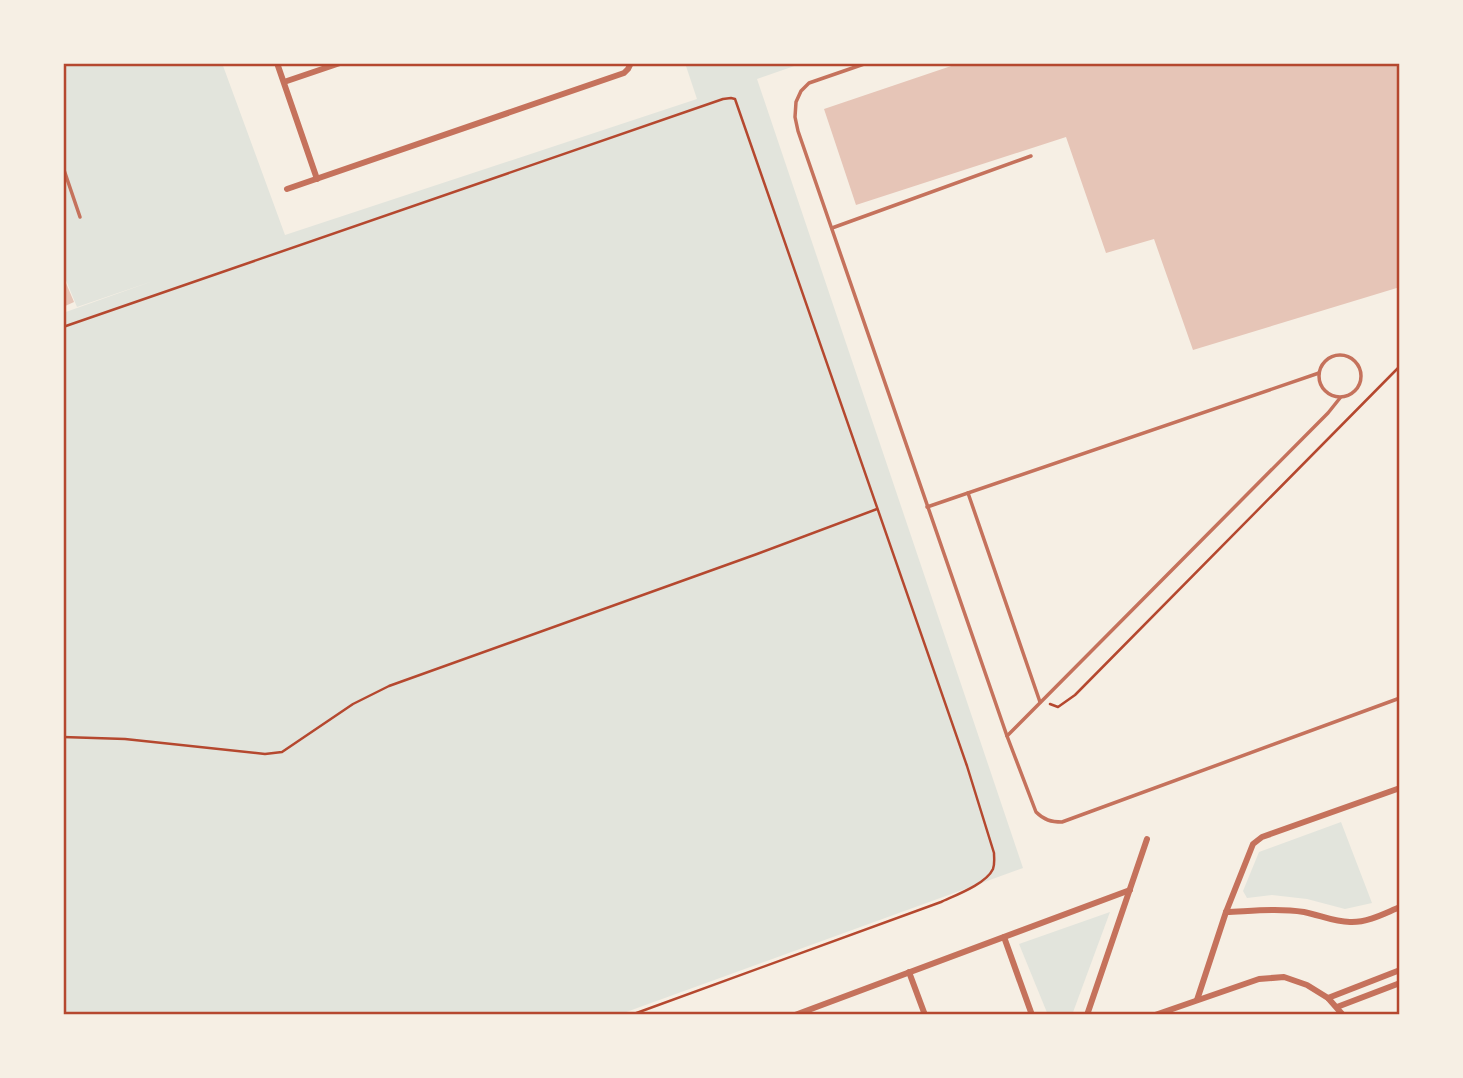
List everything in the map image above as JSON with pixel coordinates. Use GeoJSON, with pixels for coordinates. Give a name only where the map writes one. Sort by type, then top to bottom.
{"type":"FeatureCollection","features":[{"type":"Feature","properties":{"kind":"street"},"geometry":{"type":"LineString","coordinates":[[277,63],[317,179]]}},
{"type":"Feature","properties":{"kind":"street"},"geometry":{"type":"LineString","coordinates":[[284,82],[340,63]]}},
{"type":"Feature","properties":{"kind":"street"},"geometry":{"type":"LineString","coordinates":[[287,189],[624,73],[631,63]]}},
{"type":"Feature","properties":{"kind":"street"},"geometry":{"type":"LineString","coordinates":[[1197,1000],[1226,912],[1250,849],[1257,840],[1400,788]]}},
{"type":"Feature","properties":{"kind":"street"},"geometry":{"type":"LineString","coordinates":[[1087,1015],[1147,839]]}},
{"type":"Feature","properties":{"kind":"street"},"geometry":{"type":"LineString","coordinates":[[795,1015],[1130,890]]}},
{"type":"Feature","properties":{"kind":"street"},"geometry":{"type":"LineString","coordinates":[[1226,912],[1282,910],[1352,923],[1400,907]]}},
{"type":"Feature","properties":{"kind":"street"},"geometry":{"type":"LineString","coordinates":[[1004,937],[1031,1015]]}},
{"type":"Feature","properties":{"kind":"street"},"geometry":{"type":"LineString","coordinates":[[1328,998],[1400,970]]}},
{"type":"Feature","properties":{"kind":"street"},"geometry":{"type":"LineString","coordinates":[[909,972],[925,1015]]}},
{"type":"Feature","properties":{"kind":"street"},"geometry":{"type":"LineString","coordinates":[[1155,1015],[1259,979],[1284,977],[1307,985],[1328,998],[1343,1015]]}},
{"type":"Feature","properties":{"kind":"street"},"geometry":{"type":"LineString","coordinates":[[1337,1007],[1400,983]]}},
{"type":"Feature","properties":{"kind":"street"},"geometry":{"type":"LineString","coordinates":[[817,1007],[819,1015]]}},
{"type":"Feature","properties":{"kind":"lane"},"geometry":{"type":"LineString","coordinates":[[867,63],[809,83],[796,102],[798,131],[1007,736],[1036,812],[1042,819],[1062,821],[1400,698]]}},
{"type":"Feature","properties":{"kind":"lane"},"geometry":{"type":"LineString","coordinates":[[832,229],[1031,156]]}},
{"type":"Feature","properties":{"kind":"lane"},"geometry":{"type":"LineString","coordinates":[[63,167],[80,217]]}},
{"type":"Feature","properties":{"kind":"lane"},"geometry":{"type":"LineString","coordinates":[[1336,356],[1350,357],[1359,367],[1361,381],[1353,393],[1340,398],[1332,396],[1322,387],[1319,373],[1325,362],[1336,356]]}},
{"type":"Feature","properties":{"kind":"lane"},"geometry":{"type":"LineString","coordinates":[[927,507],[1319,373]]}},
{"type":"Feature","properties":{"kind":"lane"},"geometry":{"type":"LineString","coordinates":[[1007,736],[1340,398]]}},
{"type":"Feature","properties":{"kind":"lane"},"geometry":{"type":"LineString","coordinates":[[968,493],[1040,702]]}},
{"type":"Feature","properties":{"kind":"path"},"geometry":{"type":"LineString","coordinates":[[63,327],[731,97],[735,99],[967,766],[994,852],[994,866],[991,873],[969,889],[941,902],[631,1015]]}},
{"type":"Feature","properties":{"kind":"path"},"geometry":{"type":"LineString","coordinates":[[1040,702],[1058,707],[1075,695],[1400,366]]}},
{"type":"Feature","properties":{"kind":"path"},"geometry":{"type":"LineString","coordinates":[[63,737],[125,739],[265,754],[282,752],[353,705],[389,686],[877,509]]}},
{"type":"Feature","properties":{"kind":"shaded area"},"geometry":{"type":"Polygon","coordinates":[[[63,63],[222,63],[285,235],[697,99],[685,63],[803,63],[757,79],[1023,868],[618,1015],[63,1015],[63,313],[153,281],[77,307],[63,273],[63,63]]]}},
{"type":"Feature","properties":{"kind":"shaded area"},"geometry":{"type":"Polygon","coordinates":[[[1341,822],[1372,903],[1345,909],[1307,899],[1272,895],[1247,898],[1243,891],[1259,852],[1341,822]]]}},
{"type":"Feature","properties":{"kind":"shaded area"},"geometry":{"type":"Polygon","coordinates":[[[1110,912],[1072,1015],[1048,1015],[1019,944],[1110,912]]]}},
{"type":"Feature","properties":{"kind":"building"},"geometry":{"type":"Polygon","coordinates":[[[960,63],[1400,63],[1400,287],[1193,350],[1154,239],[1106,253],[1066,137],[856,205],[824,109],[960,63]]]}},
{"type":"Feature","properties":{"kind":"building"},"geometry":{"type":"Polygon","coordinates":[[[63,276],[74,302],[63,307],[63,276]]]}}]}
